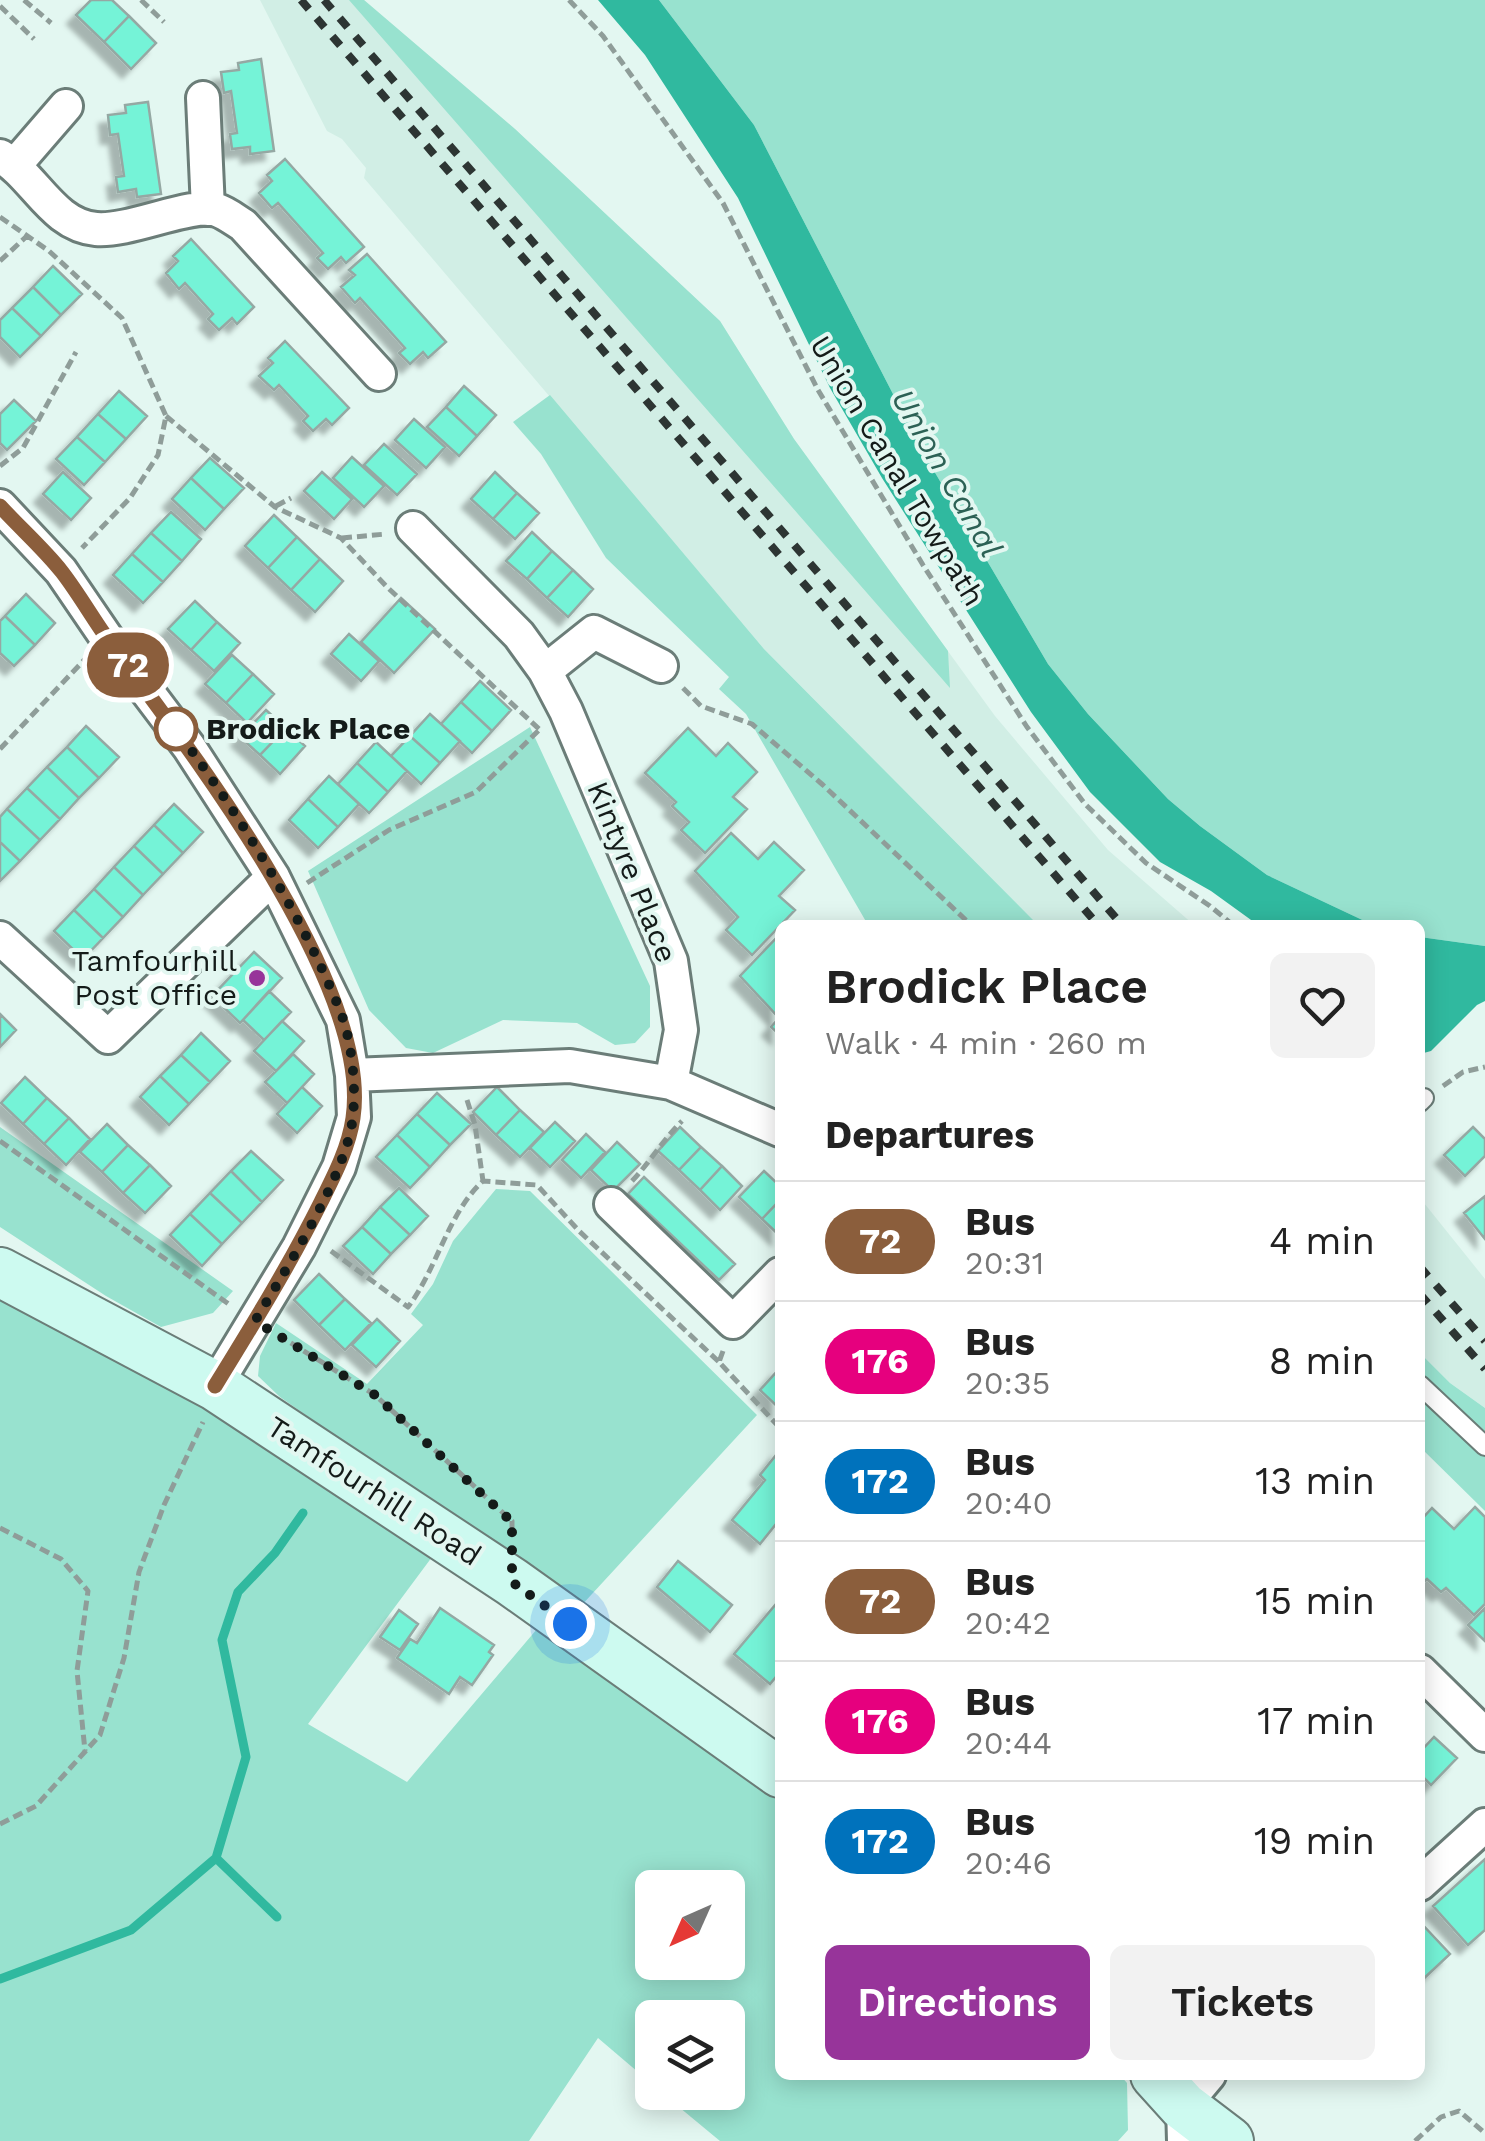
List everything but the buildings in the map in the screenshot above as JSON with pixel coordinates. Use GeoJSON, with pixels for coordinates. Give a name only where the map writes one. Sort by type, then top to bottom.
{"type":"FeatureCollection","features":[{"type":"Feature","properties":{"kind":"main road","name":"Tamfourhill Road"},"geometry":{"type":"LineString","coordinates":[[0,1272],[215,1386],[512,1582],[775,1769]]}},
{"type":"Feature","properties":{"kind":"main road"},"geometry":{"type":"LineString","coordinates":[[1183,2099],[1229,2141]]}},
{"type":"Feature","properties":{"kind":"street"},"geometry":{"type":"LineString","coordinates":[[202,98],[208,208]]}},
{"type":"Feature","properties":{"kind":"street"},"geometry":{"type":"LineString","coordinates":[[66,106],[8,161],[64,219],[94,229],[140,224],[208,208],[219,210],[243,226],[379,374]]}},
{"type":"Feature","properties":{"kind":"street"},"geometry":{"type":"LineString","coordinates":[[0,506],[61,571],[189,746],[278,888],[343,1020],[354,1117],[344,1150],[305,1234],[215,1386]]}},
{"type":"Feature","properties":{"kind":"street","name":"Kintyre Place"},"geometry":{"type":"LineString","coordinates":[[413,528],[519,635],[545,671],[553,720],[671,961],[686,1089]]}},
{"type":"Feature","properties":{"kind":"street"},"geometry":{"type":"LineString","coordinates":[[545,671],[594,632],[661,666]]}},
{"type":"Feature","properties":{"kind":"street"},"geometry":{"type":"LineString","coordinates":[[0,938],[108,1037],[278,888]]}},
{"type":"Feature","properties":{"kind":"street"},"geometry":{"type":"LineString","coordinates":[[352,1075],[570,1066],[686,1089],[775,1128]]}},
{"type":"Feature","properties":{"kind":"street"},"geometry":{"type":"LineString","coordinates":[[612,1204],[734,1322],[775,1279]]}},
{"type":"Feature","properties":{"kind":"street"},"geometry":{"type":"LineString","coordinates":[[1425,1676],[1485,1735]]}},
{"type":"Feature","properties":{"kind":"street"},"geometry":{"type":"LineString","coordinates":[[1425,1879],[1485,1825]]}},
{"type":"Feature","properties":{"kind":"lane"},"geometry":{"type":"LineString","coordinates":[[1425,1390],[1485,1446]]}},
{"type":"Feature","properties":{"kind":"path"},"geometry":{"type":"LineString","coordinates":[[24,0],[51,24]]}},
{"type":"Feature","properties":{"kind":"path"},"geometry":{"type":"LineString","coordinates":[[142,0],[164,22]]}},
{"type":"Feature","properties":{"kind":"path","name":"Union Canal Towpath"},"geometry":{"type":"LineString","coordinates":[[570,0],[603,36],[724,203],[818,390],[922,565],[1027,727],[1085,804],[1146,863],[1227,920]]}},
{"type":"Feature","properties":{"kind":"path"},"geometry":{"type":"LineString","coordinates":[[0,6],[34,40]]}},
{"type":"Feature","properties":{"kind":"path"},"geometry":{"type":"LineString","coordinates":[[0,216],[28,235],[122,318],[166,416],[275,507],[341,538],[387,588],[553,720],[476,792],[389,830],[278,888]]}},
{"type":"Feature","properties":{"kind":"path"},"geometry":{"type":"LineString","coordinates":[[0,261],[28,235]]}},
{"type":"Feature","properties":{"kind":"path"},"geometry":{"type":"LineString","coordinates":[[0,466],[23,448],[76,352]]}},
{"type":"Feature","properties":{"kind":"path"},"geometry":{"type":"LineString","coordinates":[[61,571],[130,498],[158,455],[166,416]]}},
{"type":"Feature","properties":{"kind":"path"},"geometry":{"type":"LineString","coordinates":[[275,507],[290,498]]}},
{"type":"Feature","properties":{"kind":"path"},"geometry":{"type":"LineString","coordinates":[[341,538],[373,537],[413,528]]}},
{"type":"Feature","properties":{"kind":"path"},"geometry":{"type":"LineString","coordinates":[[661,666],[702,706],[752,724],[823,785],[966,920]]}},
{"type":"Feature","properties":{"kind":"path"},"geometry":{"type":"LineString","coordinates":[[0,749],[74,669]]}},
{"type":"Feature","properties":{"kind":"path"},"geometry":{"type":"LineString","coordinates":[[1425,1098],[1464,1072],[1485,1067]]}},
{"type":"Feature","properties":{"kind":"path"},"geometry":{"type":"LineString","coordinates":[[458,1070],[475,1125],[483,1180]]}},
{"type":"Feature","properties":{"kind":"path"},"geometry":{"type":"LineString","coordinates":[[579,1231],[612,1204],[682,1121],[686,1089]]}},
{"type":"Feature","properties":{"kind":"path"},"geometry":{"type":"LineString","coordinates":[[0,1140],[255,1321],[375,1395],[512,1522],[512,1582]]}},
{"type":"Feature","properties":{"kind":"path"},"geometry":{"type":"LineString","coordinates":[[305,1234],[408,1307],[424,1286],[469,1193],[483,1180],[537,1185],[579,1231],[719,1362],[775,1423]]}},
{"type":"Feature","properties":{"kind":"path"},"geometry":{"type":"LineString","coordinates":[[719,1362],[734,1322]]}},
{"type":"Feature","properties":{"kind":"path"},"geometry":{"type":"LineString","coordinates":[[0,1824],[36,1806],[100,1734],[124,1658],[139,1572],[215,1386]]}},
{"type":"Feature","properties":{"kind":"path"},"geometry":{"type":"LineString","coordinates":[[0,1528],[61,1559],[88,1591],[76,1671],[85,1751]]}},
{"type":"Feature","properties":{"kind":"path"},"geometry":{"type":"LineString","coordinates":[[1415,2141],[1450,2112],[1459,2111],[1485,2133]]}},
{"type":"Feature","properties":{"kind":"shaded area"},"geometry":{"type":"Polygon","coordinates":[[[260,0],[364,0],[515,129],[720,321],[794,439],[995,716],[1108,850],[1188,920],[1033,920],[764,649],[364,178],[366,168],[342,139],[327,131],[260,0]]]}},
{"type":"Feature","properties":{"kind":"shaded area"},"geometry":{"type":"Polygon","coordinates":[[[349,0],[364,0],[515,129],[720,321],[794,439],[948,651],[950,688],[349,0]]]}},
{"type":"Feature","properties":{"kind":"shaded area"},"geometry":{"type":"Polygon","coordinates":[[[598,0],[659,0],[754,125],[924,454],[1048,664],[1088,714],[1168,799],[1200,826],[1267,875],[1362,920],[1251,920],[1160,862],[1090,792],[1031,712],[882,478],[830,388],[738,198],[645,55],[598,0]]]}},
{"type":"Feature","properties":{"kind":"shaded area"},"geometry":{"type":"Polygon","coordinates":[[[659,0],[1485,0],[1485,946],[1425,938],[1425,920],[1362,920],[1267,875],[1168,799],[1088,714],[1048,664],[924,454],[754,125],[659,0]]]}},
{"type":"Feature","properties":{"kind":"shaded area"},"geometry":{"type":"Polygon","coordinates":[[[550,395],[764,649],[1033,920],[865,920],[746,714],[719,689],[729,677],[606,558],[541,454],[513,422],[550,395]]]}},
{"type":"Feature","properties":{"kind":"shaded area"},"geometry":{"type":"Polygon","coordinates":[[[530,727],[650,986],[650,1027],[635,1043],[615,1045],[577,1023],[503,1020],[433,1053],[406,1048],[369,1010],[308,871],[530,727]]]}},
{"type":"Feature","properties":{"kind":"shaded area"},"geometry":{"type":"Polygon","coordinates":[[[1425,938],[1485,946],[1485,1001],[1425,1053],[1425,938]]]}},
{"type":"Feature","properties":{"kind":"shaded area"},"geometry":{"type":"Polygon","coordinates":[[[0,1127],[233,1291],[213,1313],[161,1327],[0,1227],[0,1127]]]}},
{"type":"Feature","properties":{"kind":"shaded area"},"geometry":{"type":"Polygon","coordinates":[[[496,1189],[530,1191],[757,1415],[580,1607],[280,1397],[258,1376],[260,1356],[276,1323],[367,1384],[423,1325],[411,1314],[433,1284],[453,1241],[496,1189]]]}},
{"type":"Feature","properties":{"kind":"shaded area"},"geometry":{"type":"Polygon","coordinates":[[[1425,1204],[1485,1279],[1485,1408],[1450,1383],[1425,1358],[1425,1204]]]}},
{"type":"Feature","properties":{"kind":"shaded area"},"geometry":{"type":"Polygon","coordinates":[[[0,1298],[170,1383],[432,1557],[308,1724],[407,1782],[537,1629],[775,1795],[775,2080],[1124,2080],[1128,2130],[1118,2141],[720,2141],[683,2110],[745,2110],[745,2000],[635,2000],[635,2070],[598,2038],[529,2141],[0,2141],[0,1298]]]}},
{"type":"Feature","properties":{"kind":"shaded area"},"geometry":{"type":"Polygon","coordinates":[[[1425,1358],[1450,1383],[1485,1408],[1485,1511],[1425,1452],[1425,1358]]]}},
{"type":"Feature","properties":{"kind":"waterway"},"geometry":{"type":"LineString","coordinates":[[0,1979],[131,1930],[216,1858],[246,1757],[222,1640],[238,1592],[275,1553],[303,1513]]}},
{"type":"Feature","properties":{"kind":"waterway"},"geometry":{"type":"LineString","coordinates":[[216,1858],[277,1917]]}},
{"type":"Feature","properties":{"kind":"railway"},"geometry":{"type":"LineString","coordinates":[[301,0],[1094,920]]}},
{"type":"Feature","properties":{"kind":"railway"},"geometry":{"type":"LineString","coordinates":[[324,0],[1118,920]]}},
{"type":"Feature","properties":{"kind":"railway"},"geometry":{"type":"LineString","coordinates":[[1425,1273],[1485,1341]]}},
{"type":"Feature","properties":{"kind":"railway"},"geometry":{"type":"LineString","coordinates":[[1425,1300],[1485,1369]]}},
{"type":"Feature","properties":{"kind":"bus line","name":"72"},"geometry":{"type":"LineString","coordinates":[[0,506],[61,571],[189,746],[273,878],[343,1020],[354,1117],[339,1166],[299,1247],[215,1386]]}},
{"type":"Feature","properties":{"kind":"place","name":"Brodick Place"},"geometry":{"type":"Point","coordinates":[176,729]}},
{"type":"Feature","properties":{"kind":"place","name":"Tamfourhill Post Office"},"geometry":{"type":"Point","coordinates":[257,978]}},
{"type":"Feature","properties":{"kind":"route"},"geometry":{"type":"LineString","coordinates":[[176,729],[168,719],[273,878],[308,945],[343,1020],[352,1075],[354,1117],[339,1166],[299,1247],[255,1321],[375,1395],[512,1522],[512,1582],[570,1624]]}},
{"type":"Feature","properties":{"kind":"water label","name":"Union Canal"},"geometry":{"type":"Point","coordinates":[947,473]}}]}
